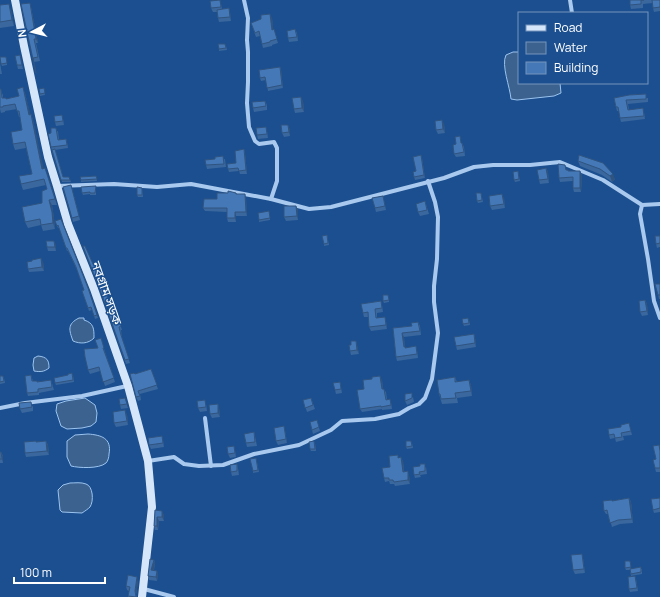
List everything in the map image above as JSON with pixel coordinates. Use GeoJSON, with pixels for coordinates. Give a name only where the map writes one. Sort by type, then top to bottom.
{"type":"FeatureCollection","features":[{"type":"Feature","properties":{"kind":"main road","name":"নবগ্রাম সড়ক"},"geometry":{"type":"LineString","coordinates":[[16,0],[24,46],[48,156],[68,224],[94,290],[128,386],[148,461],[152,508],[143,593]]}},
{"type":"Feature","properties":{"kind":"street"},"geometry":{"type":"LineString","coordinates":[[244,0],[248,18],[247,103],[249,127],[255,141],[259,144],[274,142],[277,148],[277,181],[271,199]]}},
{"type":"Feature","properties":{"kind":"street"},"geometry":{"type":"LineString","coordinates":[[570,0],[572,12]]}},
{"type":"Feature","properties":{"kind":"street"},"geometry":{"type":"LineString","coordinates":[[57,186],[114,184],[157,187],[191,184],[271,199],[309,209],[331,207],[444,178],[474,167],[493,164],[530,165],[560,162],[603,180],[642,205],[660,204]]}},
{"type":"Feature","properties":{"kind":"street"},"geometry":{"type":"LineString","coordinates":[[148,461],[174,457],[184,464],[199,466],[223,465],[254,454],[299,445],[331,430],[342,421],[375,420],[399,414],[419,404],[425,398],[432,379],[438,333],[434,302],[434,286],[437,259],[438,217],[434,197],[428,182]]}},
{"type":"Feature","properties":{"kind":"street"},"geometry":{"type":"LineString","coordinates":[[642,205],[640,214],[651,286],[660,318]]}},
{"type":"Feature","properties":{"kind":"street"},"geometry":{"type":"LineString","coordinates":[[0,408],[25,403],[82,396],[128,386]]}},
{"type":"Feature","properties":{"kind":"street"},"geometry":{"type":"LineString","coordinates":[[205,418],[211,466]]}},
{"type":"Feature","properties":{"kind":"street"},"geometry":{"type":"LineString","coordinates":[[143,593],[174,597]]}},
{"type":"Feature","properties":{"kind":"water"},"geometry":{"type":"Polygon","coordinates":[[[513,52],[518,52],[518,84],[560,84],[561,93],[554,96],[517,100],[511,99],[505,70],[506,55],[513,52]]]}},
{"type":"Feature","properties":{"kind":"water"},"geometry":{"type":"Polygon","coordinates":[[[79,318],[84,318],[84,320],[90,323],[93,327],[94,338],[87,342],[78,343],[73,341],[70,328],[72,323],[79,318]]]}},
{"type":"Feature","properties":{"kind":"water"},"geometry":{"type":"Polygon","coordinates":[[[38,356],[47,359],[49,368],[38,372],[34,371],[34,358],[38,356]]]}},
{"type":"Feature","properties":{"kind":"water"},"geometry":{"type":"Polygon","coordinates":[[[85,398],[95,405],[97,413],[96,422],[91,426],[82,428],[67,429],[61,426],[56,411],[57,404],[85,398]]]}},
{"type":"Feature","properties":{"kind":"water"},"geometry":{"type":"Polygon","coordinates":[[[75,435],[97,435],[104,438],[109,444],[109,456],[106,463],[99,466],[84,468],[71,466],[67,457],[67,441],[75,435]]]}},
{"type":"Feature","properties":{"kind":"water"},"geometry":{"type":"Polygon","coordinates":[[[70,483],[86,484],[90,488],[92,498],[91,504],[89,508],[82,513],[62,512],[60,510],[58,490],[63,485],[70,483]]]}},
{"type":"Feature","properties":{"kind":"building"},"geometry":{"type":"Polygon","coordinates":[[[220,0],[221,7],[211,8],[210,1],[220,0]]]}},
{"type":"Feature","properties":{"kind":"building"},"geometry":{"type":"Polygon","coordinates":[[[630,0],[641,0],[641,4],[630,5],[630,0]]]}},
{"type":"Feature","properties":{"kind":"building"},"geometry":{"type":"Polygon","coordinates":[[[652,0],[660,0],[660,7],[653,8],[652,0]]]}},
{"type":"Feature","properties":{"kind":"building"},"geometry":{"type":"Polygon","coordinates":[[[30,3],[36,39],[34,39],[38,57],[33,58],[36,73],[21,4],[30,3]]]}},
{"type":"Feature","properties":{"kind":"building"},"geometry":{"type":"Polygon","coordinates":[[[9,4],[12,20],[0,22],[0,5],[9,4]]]}},
{"type":"Feature","properties":{"kind":"building"},"geometry":{"type":"Polygon","coordinates":[[[229,8],[230,17],[218,18],[217,10],[229,8]]]}},
{"type":"Feature","properties":{"kind":"building"},"geometry":{"type":"Polygon","coordinates":[[[270,14],[272,30],[274,29],[277,39],[262,44],[259,31],[255,33],[251,23],[261,19],[261,15],[270,14]]]}},
{"type":"Feature","properties":{"kind":"building"},"geometry":{"type":"Polygon","coordinates":[[[295,29],[297,37],[288,38],[287,31],[295,29]]]}},
{"type":"Feature","properties":{"kind":"building"},"geometry":{"type":"Polygon","coordinates":[[[218,44],[225,44],[226,48],[219,49],[218,44]]]}},
{"type":"Feature","properties":{"kind":"building"},"geometry":{"type":"Polygon","coordinates":[[[20,55],[22,65],[17,65],[15,56],[20,55]]]}},
{"type":"Feature","properties":{"kind":"building"},"geometry":{"type":"Polygon","coordinates":[[[0,57],[6,57],[7,63],[1,64],[0,57]]]}},
{"type":"Feature","properties":{"kind":"building"},"geometry":{"type":"Polygon","coordinates":[[[280,67],[282,85],[267,88],[265,77],[260,78],[259,70],[280,67]]]}},
{"type":"Feature","properties":{"kind":"building"},"geometry":{"type":"Polygon","coordinates":[[[23,87],[29,115],[31,114],[42,169],[45,168],[55,199],[49,200],[53,223],[41,225],[40,219],[25,222],[22,207],[42,203],[42,191],[47,189],[44,179],[21,184],[19,176],[32,174],[25,142],[13,144],[11,132],[22,130],[19,111],[17,111],[15,104],[0,107],[0,89],[2,98],[6,99],[19,96],[17,89],[23,87]]]}},
{"type":"Feature","properties":{"kind":"building"},"geometry":{"type":"Polygon","coordinates":[[[44,88],[45,93],[40,94],[39,89],[44,88]]]}},
{"type":"Feature","properties":{"kind":"building"},"geometry":{"type":"Polygon","coordinates":[[[646,94],[646,99],[626,100],[628,110],[643,108],[644,116],[620,118],[618,107],[616,107],[614,98],[646,94]]]}},
{"type":"Feature","properties":{"kind":"building"},"geometry":{"type":"Polygon","coordinates":[[[301,97],[302,108],[294,109],[292,98],[301,97]]]}},
{"type":"Feature","properties":{"kind":"building"},"geometry":{"type":"Polygon","coordinates":[[[265,101],[266,106],[253,108],[252,102],[265,101]]]}},
{"type":"Feature","properties":{"kind":"building"},"geometry":{"type":"Polygon","coordinates":[[[62,115],[63,121],[55,122],[54,116],[62,115]]]}},
{"type":"Feature","properties":{"kind":"building"},"geometry":{"type":"Polygon","coordinates":[[[442,120],[443,129],[436,130],[435,121],[442,120]]]}},
{"type":"Feature","properties":{"kind":"building"},"geometry":{"type":"Polygon","coordinates":[[[281,125],[288,125],[289,132],[282,133],[281,125]]]}},
{"type":"Feature","properties":{"kind":"building"},"geometry":{"type":"Polygon","coordinates":[[[266,127],[267,134],[257,135],[256,128],[266,127]]]}},
{"type":"Feature","properties":{"kind":"building"},"geometry":{"type":"Polygon","coordinates":[[[51,128],[56,128],[58,140],[66,139],[67,145],[51,147],[48,134],[51,133],[51,128]]]}},
{"type":"Feature","properties":{"kind":"building"},"geometry":{"type":"Polygon","coordinates":[[[460,136],[464,152],[454,154],[453,145],[456,144],[455,137],[460,136]]]}},
{"type":"Feature","properties":{"kind":"building"},"geometry":{"type":"Polygon","coordinates":[[[55,149],[63,177],[69,177],[70,180],[61,180],[52,150],[55,149]]]}},
{"type":"Feature","properties":{"kind":"building"},"geometry":{"type":"Polygon","coordinates":[[[244,149],[246,170],[239,171],[238,168],[228,169],[227,164],[236,163],[235,151],[244,149]]]}},
{"type":"Feature","properties":{"kind":"building"},"geometry":{"type":"Polygon","coordinates":[[[421,155],[424,175],[414,177],[413,172],[416,171],[413,157],[421,155]]]}},
{"type":"Feature","properties":{"kind":"building"},"geometry":{"type":"Polygon","coordinates":[[[579,155],[603,163],[613,174],[610,176],[600,169],[578,161],[579,155]]]}},
{"type":"Feature","properties":{"kind":"building"},"geometry":{"type":"Polygon","coordinates":[[[223,156],[224,164],[206,165],[205,160],[223,156]]]}},
{"type":"Feature","properties":{"kind":"building"},"geometry":{"type":"Polygon","coordinates":[[[558,164],[565,165],[566,170],[568,171],[580,171],[580,188],[573,188],[573,177],[559,178],[558,164]]]}},
{"type":"Feature","properties":{"kind":"building"},"geometry":{"type":"Polygon","coordinates":[[[546,168],[548,179],[539,180],[537,170],[546,168]]]}},
{"type":"Feature","properties":{"kind":"building"},"geometry":{"type":"Polygon","coordinates":[[[518,171],[519,179],[514,180],[513,172],[518,171]]]}},
{"type":"Feature","properties":{"kind":"building"},"geometry":{"type":"Polygon","coordinates":[[[96,176],[97,179],[81,180],[80,177],[96,176]]]}},
{"type":"Feature","properties":{"kind":"building"},"geometry":{"type":"Polygon","coordinates":[[[71,185],[79,216],[72,218],[63,187],[71,185]]]}},
{"type":"Feature","properties":{"kind":"building"},"geometry":{"type":"Polygon","coordinates":[[[96,186],[95,193],[82,193],[81,187],[96,186]]]}},
{"type":"Feature","properties":{"kind":"building"},"geometry":{"type":"Polygon","coordinates":[[[137,187],[142,188],[142,195],[137,195],[137,187]]]}},
{"type":"Feature","properties":{"kind":"building"},"geometry":{"type":"Polygon","coordinates":[[[228,191],[236,194],[245,194],[246,212],[235,212],[235,218],[227,218],[227,208],[203,208],[204,199],[217,199],[217,193],[228,193],[228,191]]]}},
{"type":"Feature","properties":{"kind":"building"},"geometry":{"type":"Polygon","coordinates":[[[476,193],[481,193],[482,200],[477,201],[476,193]]]}},
{"type":"Feature","properties":{"kind":"building"},"geometry":{"type":"Polygon","coordinates":[[[502,194],[504,204],[490,206],[489,196],[502,194]]]}},
{"type":"Feature","properties":{"kind":"building"},"geometry":{"type":"Polygon","coordinates":[[[383,196],[385,206],[375,208],[372,198],[383,196]]]}},
{"type":"Feature","properties":{"kind":"building"},"geometry":{"type":"Polygon","coordinates":[[[425,201],[427,210],[418,212],[416,204],[425,201]]]}},
{"type":"Feature","properties":{"kind":"building"},"geometry":{"type":"Polygon","coordinates":[[[284,206],[296,206],[297,216],[284,217],[284,206]]]}},
{"type":"Feature","properties":{"kind":"building"},"geometry":{"type":"Polygon","coordinates":[[[269,211],[270,218],[259,220],[258,213],[269,211]]]}},
{"type":"Feature","properties":{"kind":"building"},"geometry":{"type":"Polygon","coordinates":[[[61,219],[97,315],[94,316],[91,307],[88,308],[82,291],[84,290],[76,267],[66,248],[58,225],[57,226],[55,221],[61,219]]]}},
{"type":"Feature","properties":{"kind":"building"},"geometry":{"type":"Polygon","coordinates":[[[327,235],[328,243],[324,244],[322,236],[327,235]]]}},
{"type":"Feature","properties":{"kind":"building"},"geometry":{"type":"Polygon","coordinates":[[[655,236],[660,236],[660,243],[656,244],[655,236]]]}},
{"type":"Feature","properties":{"kind":"building"},"geometry":{"type":"Polygon","coordinates":[[[46,241],[54,241],[55,247],[47,247],[46,241]]]}},
{"type":"Feature","properties":{"kind":"building"},"geometry":{"type":"Polygon","coordinates":[[[83,246],[85,246],[93,264],[96,263],[102,278],[100,278],[102,288],[104,287],[109,301],[105,303],[83,246]]]}},
{"type":"Feature","properties":{"kind":"building"},"geometry":{"type":"Polygon","coordinates":[[[41,258],[42,267],[28,269],[27,262],[41,258]]]}},
{"type":"Feature","properties":{"kind":"building"},"geometry":{"type":"Polygon","coordinates":[[[655,284],[660,284],[660,295],[658,295],[655,284]]]}},
{"type":"Feature","properties":{"kind":"building"},"geometry":{"type":"Polygon","coordinates":[[[383,295],[388,295],[389,300],[383,301],[383,295]]]}},
{"type":"Feature","properties":{"kind":"building"},"geometry":{"type":"Polygon","coordinates":[[[645,300],[647,311],[640,312],[639,301],[645,300]]]}},
{"type":"Feature","properties":{"kind":"building"},"geometry":{"type":"Polygon","coordinates":[[[381,301],[382,308],[375,309],[376,318],[385,317],[386,325],[369,327],[368,312],[363,313],[361,304],[381,301]]]}},
{"type":"Feature","properties":{"kind":"building"},"geometry":{"type":"Polygon","coordinates":[[[112,302],[117,312],[112,314],[108,305],[112,302]]]}},
{"type":"Feature","properties":{"kind":"building"},"geometry":{"type":"Polygon","coordinates":[[[116,313],[121,326],[119,327],[129,359],[125,360],[109,315],[116,313]]]}},
{"type":"Feature","properties":{"kind":"building"},"geometry":{"type":"Polygon","coordinates":[[[468,318],[469,323],[463,324],[462,319],[468,318]]]}},
{"type":"Feature","properties":{"kind":"building"},"geometry":{"type":"Polygon","coordinates":[[[418,322],[420,331],[402,333],[404,347],[416,346],[417,354],[396,357],[393,328],[412,326],[411,323],[418,322]]]}},
{"type":"Feature","properties":{"kind":"building"},"geometry":{"type":"Polygon","coordinates":[[[474,334],[475,343],[456,346],[454,337],[474,334]]]}},
{"type":"Feature","properties":{"kind":"building"},"geometry":{"type":"Polygon","coordinates":[[[101,338],[114,378],[103,382],[99,367],[88,370],[84,349],[98,348],[95,340],[101,338]]]}},
{"type":"Feature","properties":{"kind":"building"},"geometry":{"type":"Polygon","coordinates":[[[351,341],[356,341],[357,350],[350,351],[349,345],[351,345],[351,341]]]}},
{"type":"Feature","properties":{"kind":"building"},"geometry":{"type":"Polygon","coordinates":[[[151,369],[157,385],[138,391],[140,396],[136,397],[130,374],[151,369]]]}},
{"type":"Feature","properties":{"kind":"building"},"geometry":{"type":"Polygon","coordinates":[[[72,373],[73,380],[55,383],[54,378],[72,373]]]}},
{"type":"Feature","properties":{"kind":"building"},"geometry":{"type":"Polygon","coordinates":[[[31,375],[32,381],[37,382],[51,380],[52,387],[38,389],[38,392],[27,393],[25,376],[31,375]]]}},
{"type":"Feature","properties":{"kind":"building"},"geometry":{"type":"Polygon","coordinates":[[[0,376],[3,376],[4,381],[0,382],[0,376]]]}},
{"type":"Feature","properties":{"kind":"building"},"geometry":{"type":"Polygon","coordinates":[[[380,376],[382,389],[384,389],[386,400],[390,399],[391,405],[360,409],[357,390],[364,389],[363,380],[380,376]]]}},
{"type":"Feature","properties":{"kind":"building"},"geometry":{"type":"Polygon","coordinates":[[[455,377],[455,382],[469,380],[471,391],[455,393],[456,398],[441,399],[437,380],[455,377]]]}},
{"type":"Feature","properties":{"kind":"building"},"geometry":{"type":"Polygon","coordinates":[[[340,382],[341,389],[335,390],[333,383],[340,382]]]}},
{"type":"Feature","properties":{"kind":"building"},"geometry":{"type":"Polygon","coordinates":[[[412,393],[412,398],[405,401],[405,394],[412,393]]]}},
{"type":"Feature","properties":{"kind":"building"},"geometry":{"type":"Polygon","coordinates":[[[125,398],[127,404],[120,405],[119,399],[125,398]]]}},
{"type":"Feature","properties":{"kind":"building"},"geometry":{"type":"Polygon","coordinates":[[[311,398],[313,405],[305,408],[303,400],[311,398]]]}},
{"type":"Feature","properties":{"kind":"building"},"geometry":{"type":"Polygon","coordinates":[[[205,400],[206,407],[198,408],[197,401],[205,400]]]}},
{"type":"Feature","properties":{"kind":"building"},"geometry":{"type":"Polygon","coordinates":[[[31,402],[32,407],[20,409],[19,403],[31,402]]]}},
{"type":"Feature","properties":{"kind":"building"},"geometry":{"type":"Polygon","coordinates":[[[218,404],[218,413],[210,414],[209,405],[218,404]]]}},
{"type":"Feature","properties":{"kind":"building"},"geometry":{"type":"Polygon","coordinates":[[[125,410],[127,421],[114,423],[113,412],[125,410]]]}},
{"type":"Feature","properties":{"kind":"building"},"geometry":{"type":"Polygon","coordinates":[[[317,420],[319,427],[312,430],[310,422],[317,420]]]}},
{"type":"Feature","properties":{"kind":"building"},"geometry":{"type":"Polygon","coordinates":[[[629,423],[631,431],[621,433],[622,437],[615,438],[614,434],[609,435],[608,429],[621,427],[621,425],[629,423]]]}},
{"type":"Feature","properties":{"kind":"building"},"geometry":{"type":"Polygon","coordinates":[[[284,426],[286,439],[276,441],[274,428],[284,426]]]}},
{"type":"Feature","properties":{"kind":"building"},"geometry":{"type":"Polygon","coordinates":[[[254,432],[255,442],[246,443],[244,434],[254,432]]]}},
{"type":"Feature","properties":{"kind":"building"},"geometry":{"type":"Polygon","coordinates":[[[162,436],[163,443],[149,445],[148,438],[162,436]]]}},
{"type":"Feature","properties":{"kind":"building"},"geometry":{"type":"Polygon","coordinates":[[[46,441],[47,451],[25,453],[24,442],[46,441]]]}},
{"type":"Feature","properties":{"kind":"building"},"geometry":{"type":"Polygon","coordinates":[[[314,441],[315,449],[310,449],[309,442],[314,441]]]}},
{"type":"Feature","properties":{"kind":"building"},"geometry":{"type":"Polygon","coordinates":[[[406,441],[411,441],[412,446],[406,447],[406,441]]]}},
{"type":"Feature","properties":{"kind":"building"},"geometry":{"type":"Polygon","coordinates":[[[659,445],[660,468],[655,468],[653,460],[656,459],[653,446],[659,445]]]}},
{"type":"Feature","properties":{"kind":"building"},"geometry":{"type":"Polygon","coordinates":[[[234,446],[235,453],[228,454],[227,447],[234,446]]]}},
{"type":"Feature","properties":{"kind":"building"},"geometry":{"type":"Polygon","coordinates":[[[1,452],[2,459],[0,459],[1,452]]]}},
{"type":"Feature","properties":{"kind":"building"},"geometry":{"type":"Polygon","coordinates":[[[398,455],[398,458],[401,457],[403,472],[408,471],[408,480],[394,482],[393,480],[389,480],[389,478],[384,478],[382,468],[390,467],[389,456],[398,455]]]}},
{"type":"Feature","properties":{"kind":"building"},"geometry":{"type":"Polygon","coordinates":[[[256,458],[258,470],[253,471],[250,459],[256,458]]]}},
{"type":"Feature","properties":{"kind":"building"},"geometry":{"type":"Polygon","coordinates":[[[237,464],[237,471],[231,472],[230,465],[237,464]]]}},
{"type":"Feature","properties":{"kind":"building"},"geometry":{"type":"Polygon","coordinates":[[[420,464],[425,464],[425,471],[414,475],[413,467],[420,466],[420,464]]]}},
{"type":"Feature","properties":{"kind":"building"},"geometry":{"type":"Polygon","coordinates":[[[629,498],[632,519],[618,520],[610,523],[607,510],[604,511],[603,501],[629,498]]]}},
{"type":"Feature","properties":{"kind":"building"},"geometry":{"type":"Polygon","coordinates":[[[660,498],[660,508],[653,510],[651,499],[660,498]]]}},
{"type":"Feature","properties":{"kind":"building"},"geometry":{"type":"Polygon","coordinates":[[[155,510],[162,511],[162,517],[157,517],[157,526],[154,526],[155,510]]]}},
{"type":"Feature","properties":{"kind":"building"},"geometry":{"type":"Polygon","coordinates":[[[582,554],[584,569],[573,570],[571,555],[582,554]]]}},
{"type":"Feature","properties":{"kind":"building"},"geometry":{"type":"Polygon","coordinates":[[[150,559],[154,560],[151,570],[157,571],[156,577],[148,576],[150,559]]]}},
{"type":"Feature","properties":{"kind":"building"},"geometry":{"type":"Polygon","coordinates":[[[625,561],[630,561],[631,567],[625,568],[625,561]]]}},
{"type":"Feature","properties":{"kind":"building"},"geometry":{"type":"Polygon","coordinates":[[[641,567],[641,572],[631,574],[630,569],[641,567]]]}},
{"type":"Feature","properties":{"kind":"building"},"geometry":{"type":"Polygon","coordinates":[[[128,575],[137,577],[135,591],[136,597],[128,596],[130,587],[126,586],[128,575]]]}},
{"type":"Feature","properties":{"kind":"building"},"geometry":{"type":"Polygon","coordinates":[[[635,576],[637,588],[629,589],[628,577],[635,576]]]}}]}
